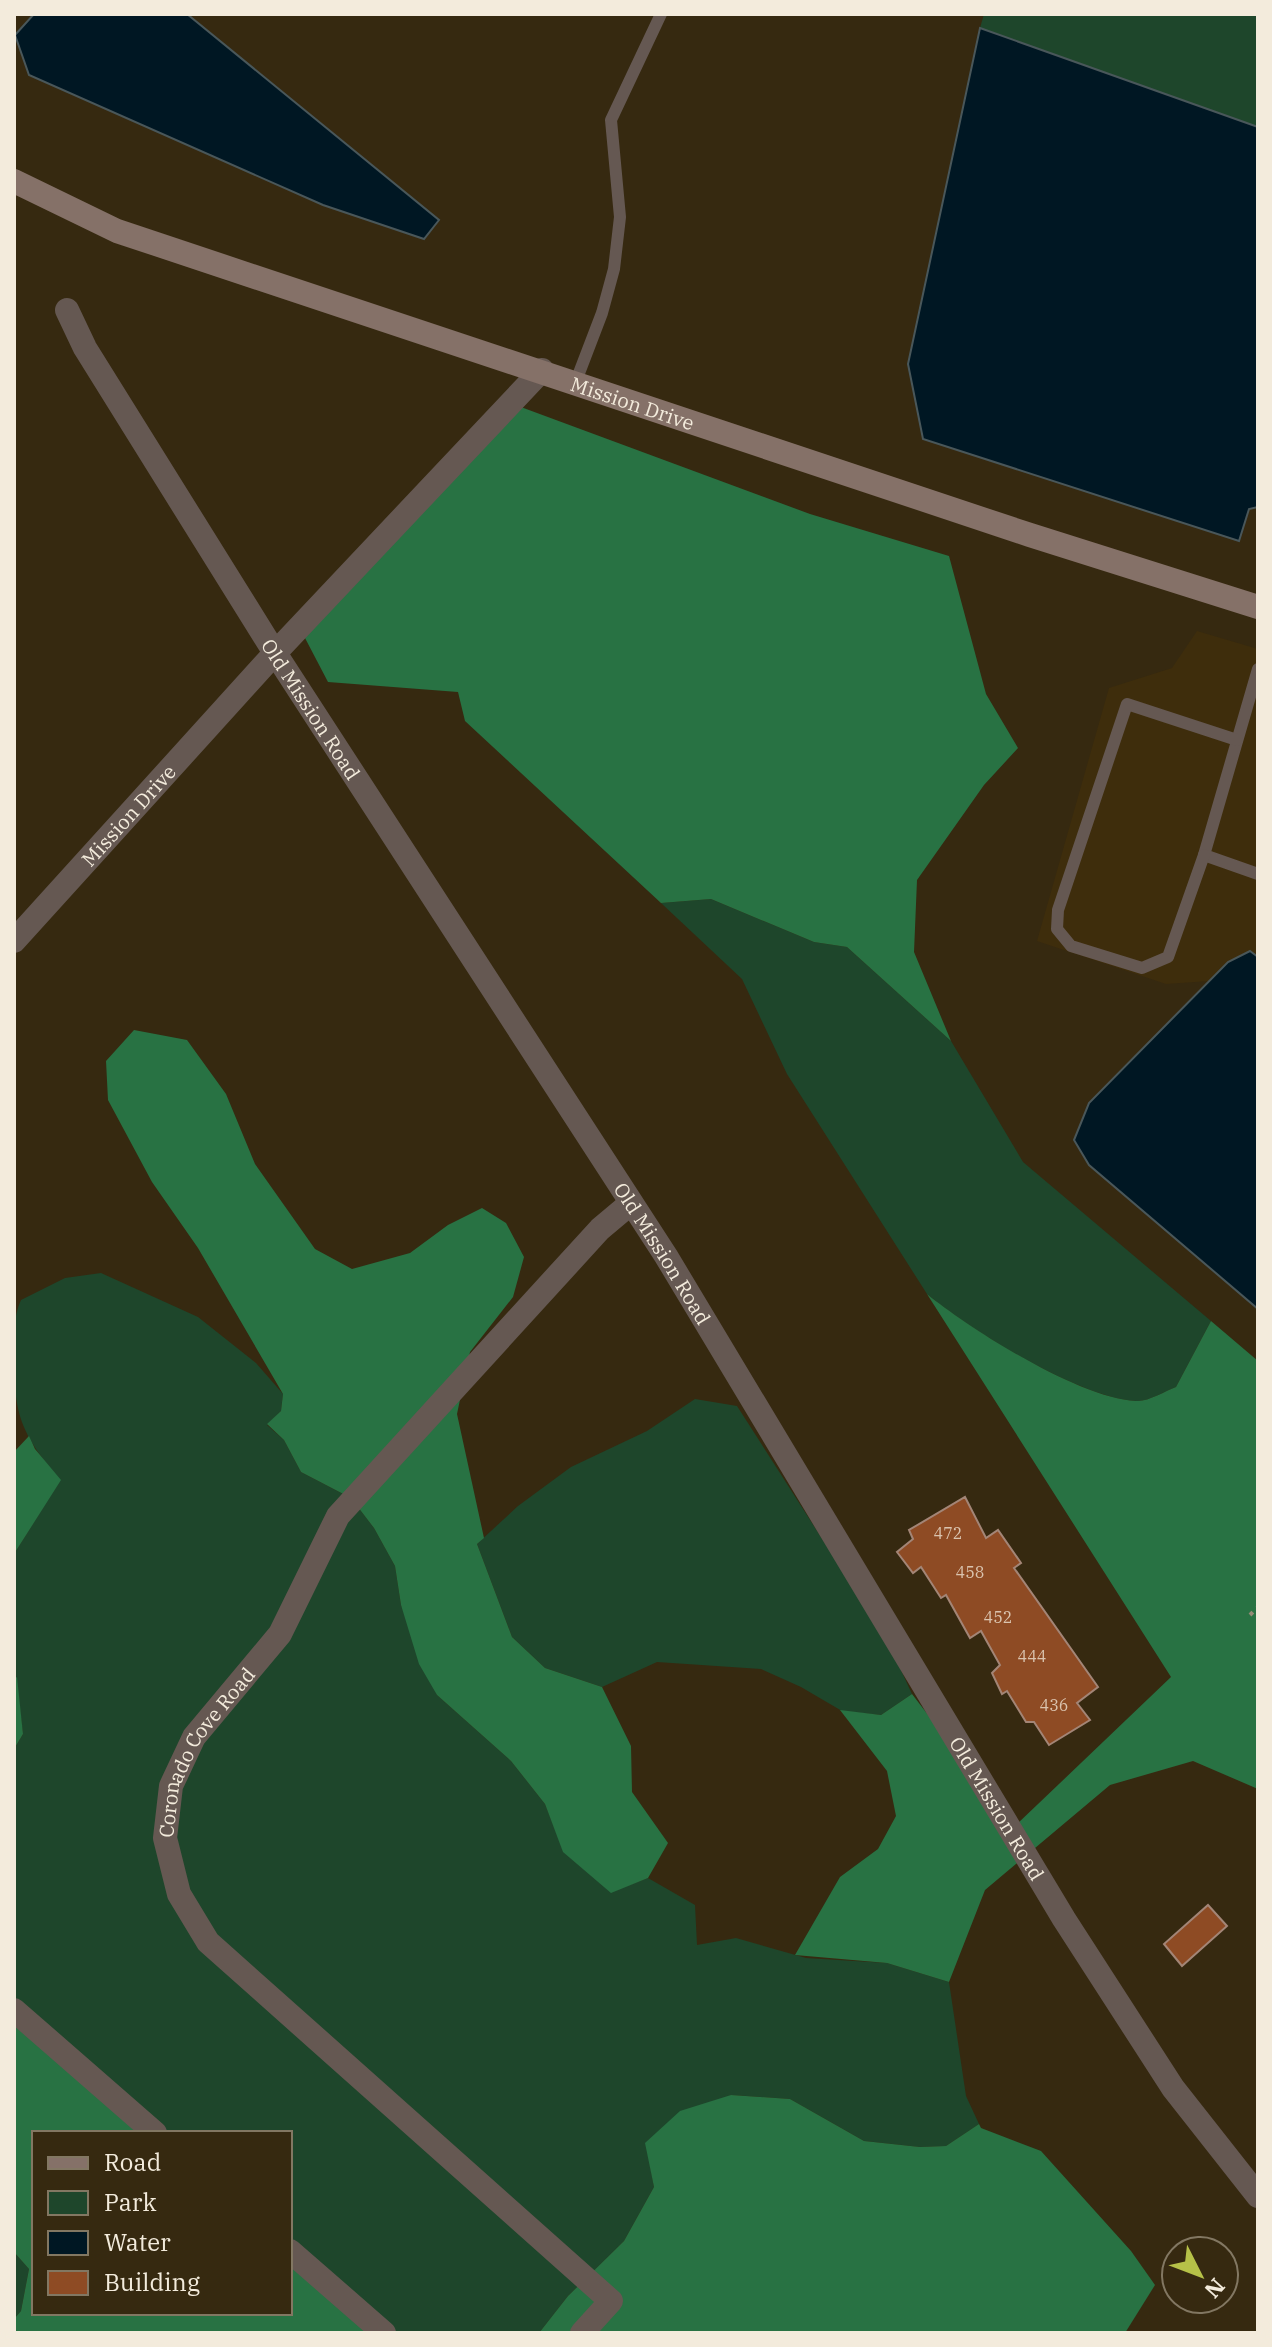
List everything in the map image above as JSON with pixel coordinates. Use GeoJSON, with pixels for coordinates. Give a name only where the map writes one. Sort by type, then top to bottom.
{"type":"FeatureCollection","features":[{"type":"Feature","properties":{"kind":"street","name":"Mission Drive"},"geometry":{"type":"LineString","coordinates":[[14,181],[117,231],[576,381],[1015,530],[1258,607]]}},
{"type":"Feature","properties":{"kind":"street","name":"Old Mission Road"},"geometry":{"type":"LineString","coordinates":[[67,310],[85,348],[275,653],[631,1203],[836,1537],[1064,1919],[1171,2085],[1258,2196]]}},
{"type":"Feature","properties":{"kind":"street","name":"Mission Drive"},"geometry":{"type":"LineString","coordinates":[[14,941],[275,653],[542,370]]}},
{"type":"Feature","properties":{"kind":"street","name":"Coronado Cove Road"},"geometry":{"type":"LineString","coordinates":[[582,2333],[611,2301],[208,1942],[179,1894],[165,1838],[171,1786],[194,1737],[280,1634],[338,1516],[600,1229],[631,1203]]}},
{"type":"Feature","properties":{"kind":"street"},"geometry":{"type":"LineString","coordinates":[[14,2010],[153,2131]]}},
{"type":"Feature","properties":{"kind":"street"},"geometry":{"type":"LineString","coordinates":[[292,2253],[384,2333]]}},
{"type":"Feature","properties":{"kind":"lane"},"geometry":{"type":"LineString","coordinates":[[576,381],[602,313],[614,269],[620,217],[611,120],[661,14]]}},
{"type":"Feature","properties":{"kind":"lane"},"geometry":{"type":"LineString","coordinates":[[1237,740],[1127,704],[1058,910],[1057,929],[1071,946],[1142,968],[1168,957],[1204,855],[1258,669]]}},
{"type":"Feature","properties":{"kind":"lane"},"geometry":{"type":"LineString","coordinates":[[1204,855],[1258,874]]}},
{"type":"Feature","properties":{"kind":"path"},"geometry":{"type":"LineString","coordinates":[[1250,1615],[1258,1607]]}},
{"type":"Feature","properties":{"kind":"shaded area"},"geometry":{"type":"Polygon","coordinates":[[[1197,631],[1258,649],[1258,957],[1250,951],[1228,962],[1209,981],[1166,984],[1037,941],[1109,688],[1172,668],[1197,631]]]}},
{"type":"Feature","properties":{"kind":"green space"},"geometry":{"type":"Polygon","coordinates":[[[984,14],[1258,14],[1258,127],[980,28],[984,14]]]}},
{"type":"Feature","properties":{"kind":"green space"},"geometry":{"type":"Polygon","coordinates":[[[507,402],[810,514],[949,556],[986,694],[1018,748],[984,785],[917,880],[914,952],[951,1041],[847,947],[814,942],[711,899],[661,903],[465,721],[458,692],[328,682],[305,638],[507,402]]]}},
{"type":"Feature","properties":{"kind":"green space"},"geometry":{"type":"Polygon","coordinates":[[[711,899],[814,942],[847,947],[951,1041],[1023,1162],[1211,1321],[1176,1387],[1141,1401],[1113,1397],[1086,1388],[997,1343],[927,1294],[787,1074],[742,979],[661,903],[711,899]]]}},
{"type":"Feature","properties":{"kind":"green space"},"geometry":{"type":"Polygon","coordinates":[[[134,1030],[187,1040],[226,1094],[255,1164],[315,1249],[352,1269],[410,1253],[448,1225],[482,1208],[506,1223],[524,1257],[513,1297],[470,1352],[457,1414],[484,1538],[477,1544],[512,1637],[545,1668],[602,1687],[631,1746],[632,1792],[668,1843],[648,1878],[611,1893],[563,1852],[545,1804],[511,1761],[437,1695],[419,1664],[401,1605],[395,1566],[374,1528],[351,1498],[301,1472],[284,1440],[267,1424],[281,1411],[283,1394],[198,1248],[152,1182],[108,1100],[106,1061],[134,1030]]]}},
{"type":"Feature","properties":{"kind":"green space"},"geometry":{"type":"Polygon","coordinates":[[[101,1273],[198,1317],[256,1363],[283,1394],[281,1411],[267,1425],[284,1440],[301,1472],[351,1498],[374,1528],[395,1566],[401,1605],[437,1695],[511,1761],[545,1804],[564,1852],[611,1892],[648,1878],[695,1905],[697,1945],[736,1938],[806,1958],[887,1963],[949,1982],[966,2096],[979,2124],[946,2146],[920,2147],[864,2141],[790,2099],[731,2095],[646,2143],[654,2187],[624,2241],[568,2296],[539,2333],[390,2333],[292,2250],[292,2131],[154,2131],[14,2012],[14,1749],[23,1734],[16,1677],[14,1679],[14,1554],[60,1480],[28,1436],[18,1409],[14,1376],[15,1320],[21,1300],[65,1278],[101,1273]]]}},
{"type":"Feature","properties":{"kind":"green space"},"geometry":{"type":"Polygon","coordinates":[[[927,1294],[1027,1360],[1086,1388],[1113,1397],[1141,1401],[1176,1387],[1211,1321],[1258,1361],[1258,1789],[1193,1761],[1110,1785],[985,1890],[949,1982],[887,1963],[795,1955],[840,1877],[878,1849],[896,1816],[887,1771],[840,1710],[881,1715],[912,1694],[1014,1827],[1171,1677],[927,1294]]]}},
{"type":"Feature","properties":{"kind":"green space"},"geometry":{"type":"Polygon","coordinates":[[[695,1399],[737,1406],[887,1640],[912,1694],[881,1715],[842,1711],[801,1687],[761,1669],[657,1662],[602,1687],[545,1668],[512,1637],[477,1544],[518,1506],[571,1467],[647,1431],[695,1399]]]}},
{"type":"Feature","properties":{"kind":"green space"},"geometry":{"type":"Polygon","coordinates":[[[29,1436],[35,1449],[61,1480],[14,1554],[14,1452],[29,1436]]]}},
{"type":"Feature","properties":{"kind":"green space"},"geometry":{"type":"Polygon","coordinates":[[[17,1677],[23,1734],[14,1749],[14,1679],[17,1677]]]}},
{"type":"Feature","properties":{"kind":"green space"},"geometry":{"type":"Polygon","coordinates":[[[14,2012],[154,2131],[32,2131],[32,2315],[292,2315],[292,2250],[390,2333],[14,2333],[14,2319],[21,2311],[29,2269],[14,2252],[14,2012]]]}},
{"type":"Feature","properties":{"kind":"green space"},"geometry":{"type":"Polygon","coordinates":[[[731,2095],[790,2099],[864,2141],[920,2147],[946,2146],[979,2124],[981,2128],[1041,2151],[1131,2251],[1155,2285],[1125,2333],[539,2333],[568,2296],[624,2241],[654,2187],[645,2143],[680,2111],[731,2095]]]}},
{"type":"Feature","properties":{"kind":"green space"},"geometry":{"type":"Polygon","coordinates":[[[14,2252],[29,2269],[21,2311],[14,2319],[14,2252]]]}},
{"type":"Feature","properties":{"kind":"water"},"geometry":{"type":"Polygon","coordinates":[[[34,14],[187,14],[439,220],[424,239],[323,205],[29,75],[15,35],[34,14]]]}},
{"type":"Feature","properties":{"kind":"water"},"geometry":{"type":"Polygon","coordinates":[[[980,28],[1258,127],[1258,507],[1249,509],[1239,541],[923,439],[908,364],[980,28]]]}},
{"type":"Feature","properties":{"kind":"water"},"geometry":{"type":"Polygon","coordinates":[[[1250,951],[1258,957],[1258,1309],[1089,1165],[1074,1140],[1089,1103],[1228,962],[1250,951]]]}},
{"type":"Feature","properties":{"kind":"building"},"geometry":{"type":"Polygon","coordinates":[[[965,1497],[986,1538],[998,1530],[1021,1563],[1014,1568],[1098,1687],[1077,1703],[1090,1720],[1049,1745],[1034,1722],[1026,1722],[1007,1691],[1002,1694],[992,1673],[1000,1665],[981,1631],[970,1638],[946,1595],[941,1598],[921,1567],[913,1573],[897,1552],[913,1539],[909,1530],[965,1497]]]}},
{"type":"Feature","properties":{"kind":"building"},"geometry":{"type":"Polygon","coordinates":[[[1208,1905],[1227,1926],[1182,1966],[1164,1944],[1208,1905]]]}}]}
